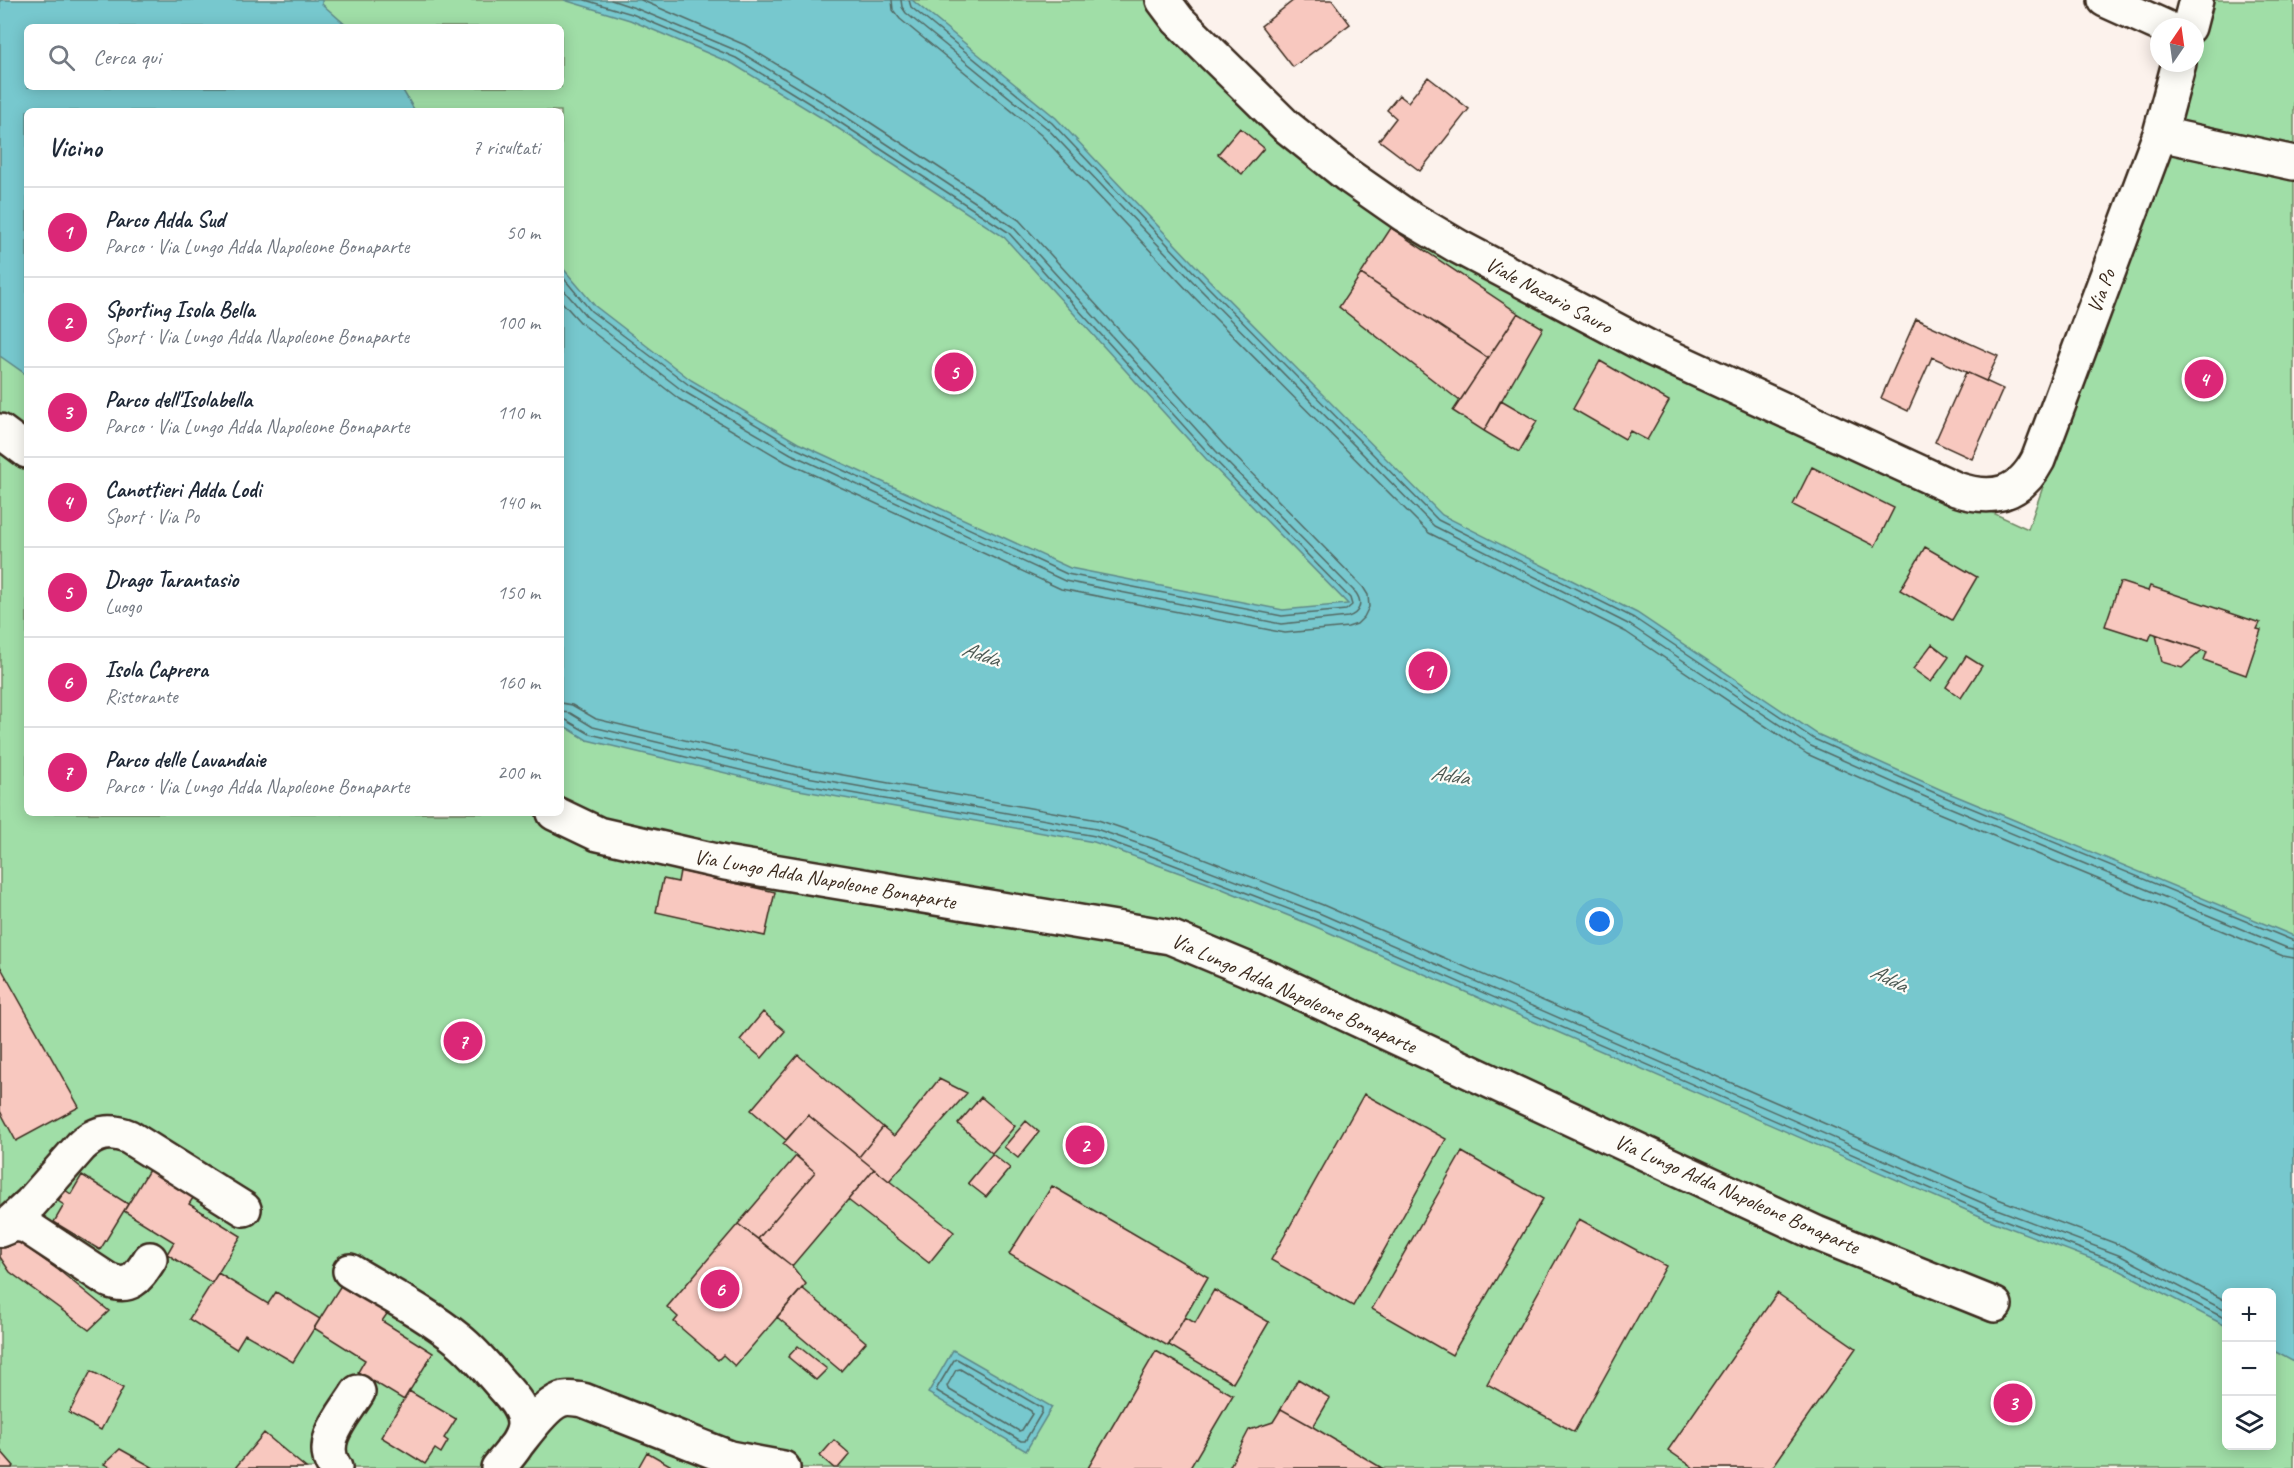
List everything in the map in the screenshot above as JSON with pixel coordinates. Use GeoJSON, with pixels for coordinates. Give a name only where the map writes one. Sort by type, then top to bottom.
{"type":"FeatureCollection","features":[{"type":"Feature","properties":{"kind":"street","name":"Viale Nazario Sauro"},"geometry":{"type":"LineString","coordinates":[[1162,0],[1179,20],[1286,126],[1347,176],[1403,214],[1459,247],[1650,348],[1956,489],[1973,495],[1993,495]]}},
{"type":"Feature","properties":{"kind":"street"},"geometry":{"type":"LineString","coordinates":[[2105,0],[2150,20]]}},
{"type":"Feature","properties":{"kind":"street"},"geometry":{"type":"LineString","coordinates":[[2191,18],[2196,0]]}},
{"type":"Feature","properties":{"kind":"street","name":"Via Po"},"geometry":{"type":"LineString","coordinates":[[1993,495],[2008,492],[2022,483],[2038,460],[2160,134],[2177,72]]}},
{"type":"Feature","properties":{"kind":"street"},"geometry":{"type":"LineString","coordinates":[[2160,134],[2294,163]]}},
{"type":"Feature","properties":{"kind":"street"},"geometry":{"type":"LineString","coordinates":[[0,431],[24,449]]}},
{"type":"Feature","properties":{"kind":"street","name":"Via Lungo Adda Napoleone Bonaparte"},"geometry":{"type":"LineString","coordinates":[[560,816],[598,834],[725,863],[1170,937],[1271,979],[1816,1233],[1995,1305]]}},
{"type":"Feature","properties":{"kind":"street"},"geometry":{"type":"LineString","coordinates":[[2,1229],[31,1203],[81,1146],[89,1139],[108,1131],[119,1132],[129,1137],[244,1209]]}},
{"type":"Feature","properties":{"kind":"street"},"geometry":{"type":"LineString","coordinates":[[2,1229],[15,1224],[26,1226],[108,1280],[119,1284],[130,1282],[139,1275],[150,1259]]}},
{"type":"Feature","properties":{"kind":"street"},"geometry":{"type":"LineString","coordinates":[[350,1271],[434,1322],[475,1355],[513,1398],[522,1412],[524,1425],[521,1436],[505,1459]]}},
{"type":"Feature","properties":{"kind":"street"},"geometry":{"type":"LineString","coordinates":[[335,1468],[329,1459],[328,1444],[358,1392]]}},
{"type":"Feature","properties":{"kind":"street"},"geometry":{"type":"LineString","coordinates":[[505,1459],[548,1409],[558,1401],[571,1398],[583,1400],[730,1458],[783,1468]]}},
{"type":"Feature","properties":{"kind":"green space"},"geometry":{"type":"Polygon","coordinates":[[[0,0],[1153,0],[1280,132],[1646,354],[2028,529],[2168,135],[2186,72],[2204,72],[2204,18],[2200,18],[2205,0],[2294,0],[2294,1468],[0,1468],[0,0]]]}},
{"type":"Feature","properties":{"kind":"water"},"geometry":{"type":"Polygon","coordinates":[[[0,0],[322,0],[322,4],[345,24],[24,24],[24,90],[403,90],[413,108],[24,108],[24,373],[0,356],[0,0]]]}},
{"type":"Feature","properties":{"kind":"water","name":"Adda"},"geometry":{"type":"Polygon","coordinates":[[[564,0],[912,0],[1056,118],[1209,280],[1442,515],[1637,613],[1817,734],[1944,791],[2294,936],[2294,1362],[2276,1352],[2276,1288],[2222,1288],[2222,1324],[2115,1268],[1989,1220],[1314,926],[1205,882],[1094,842],[793,789],[587,740],[564,726],[564,270],[595,306],[691,380],[798,443],[1070,568],[1283,610],[1348,604],[1207,460],[1004,237],[830,123],[733,64],[630,20],[564,0]]]}},
{"type":"Feature","properties":{"kind":"water"},"geometry":{"type":"Polygon","coordinates":[[[953,1350],[1052,1407],[1026,1451],[928,1393],[953,1350]]]}},
{"type":"Feature","properties":{"kind":"building"},"geometry":{"type":"Polygon","coordinates":[[[1294,0],[1332,0],[1350,24],[1293,67],[1261,26],[1294,0]]]}},
{"type":"Feature","properties":{"kind":"building"},"geometry":{"type":"Polygon","coordinates":[[[1428,77],[1469,109],[1420,171],[1379,140],[1396,118],[1387,110],[1399,95],[1408,102],[1428,77]]]}},
{"type":"Feature","properties":{"kind":"building"},"geometry":{"type":"Polygon","coordinates":[[[1240,128],[1264,148],[1242,174],[1218,154],[1240,128]]]}},
{"type":"Feature","properties":{"kind":"building"},"geometry":{"type":"Polygon","coordinates":[[[1391,228],[1518,313],[1488,358],[1361,274],[1391,228]]]}},
{"type":"Feature","properties":{"kind":"building"},"geometry":{"type":"Polygon","coordinates":[[[1361,274],[1488,358],[1460,401],[1339,307],[1361,274]]]}},
{"type":"Feature","properties":{"kind":"building"},"geometry":{"type":"Polygon","coordinates":[[[1518,313],[1543,328],[1484,431],[1453,411],[1518,313]]]}},
{"type":"Feature","properties":{"kind":"building"},"geometry":{"type":"Polygon","coordinates":[[[1916,319],[1998,356],[1986,381],[1932,357],[1908,411],[1881,398],[1916,319]]]}},
{"type":"Feature","properties":{"kind":"building"},"geometry":{"type":"Polygon","coordinates":[[[1600,361],[1669,401],[1647,440],[1630,431],[1625,439],[1573,409],[1600,361]]]}},
{"type":"Feature","properties":{"kind":"building"},"geometry":{"type":"Polygon","coordinates":[[[1966,372],[2003,389],[1972,459],[1935,442],[1966,372]]]}},
{"type":"Feature","properties":{"kind":"building"},"geometry":{"type":"Polygon","coordinates":[[[1501,400],[1537,421],[1519,452],[1484,431],[1501,400]]]}},
{"type":"Feature","properties":{"kind":"building"},"geometry":{"type":"Polygon","coordinates":[[[1812,467],[1894,508],[1875,546],[1793,505],[1812,467]]]}},
{"type":"Feature","properties":{"kind":"building"},"geometry":{"type":"Polygon","coordinates":[[[1925,547],[1977,577],[1952,620],[1900,590],[1925,547]]]}},
{"type":"Feature","properties":{"kind":"building"},"geometry":{"type":"Polygon","coordinates":[[[2120,582],[2148,591],[2150,586],[2260,623],[2257,629],[2261,630],[2246,675],[2204,660],[2207,652],[2202,650],[2152,633],[2149,640],[2105,626],[2120,582]]]}},
{"type":"Feature","properties":{"kind":"building"},"geometry":{"type":"Polygon","coordinates":[[[2156,635],[2202,650],[2182,668],[2162,662],[2156,635]]]}},
{"type":"Feature","properties":{"kind":"building"},"geometry":{"type":"Polygon","coordinates":[[[1932,644],[1949,657],[1931,682],[1913,669],[1932,644]]]}},
{"type":"Feature","properties":{"kind":"building"},"geometry":{"type":"Polygon","coordinates":[[[1966,656],[1982,666],[1961,698],[1946,687],[1966,656]]]}},
{"type":"Feature","properties":{"kind":"building"},"geometry":{"type":"Polygon","coordinates":[[[680,871],[775,892],[765,936],[656,912],[663,879],[678,882],[680,871]]]}},
{"type":"Feature","properties":{"kind":"building"},"geometry":{"type":"Polygon","coordinates":[[[0,966],[79,1107],[16,1141],[0,1111],[0,966]]]}},
{"type":"Feature","properties":{"kind":"building"},"geometry":{"type":"Polygon","coordinates":[[[763,1012],[785,1031],[762,1058],[740,1040],[763,1012]]]}},
{"type":"Feature","properties":{"kind":"building"},"geometry":{"type":"Polygon","coordinates":[[[798,1055],[883,1127],[859,1157],[808,1115],[786,1140],[751,1110],[798,1055]]]}},
{"type":"Feature","properties":{"kind":"building"},"geometry":{"type":"Polygon","coordinates":[[[939,1079],[967,1093],[889,1181],[859,1157],[883,1127],[894,1136],[939,1079]]]}},
{"type":"Feature","properties":{"kind":"building"},"geometry":{"type":"Polygon","coordinates":[[[1364,1094],[1446,1139],[1353,1306],[1271,1260],[1364,1094]]]}},
{"type":"Feature","properties":{"kind":"building"},"geometry":{"type":"Polygon","coordinates":[[[981,1097],[1015,1126],[992,1153],[958,1124],[981,1097]]]}},
{"type":"Feature","properties":{"kind":"building"},"geometry":{"type":"Polygon","coordinates":[[[808,1115],[874,1169],[792,1266],[758,1239],[815,1172],[783,1144],[808,1115]]]}},
{"type":"Feature","properties":{"kind":"building"},"geometry":{"type":"Polygon","coordinates":[[[1026,1121],[1039,1132],[1018,1158],[1004,1147],[1026,1121]]]}},
{"type":"Feature","properties":{"kind":"building"},"geometry":{"type":"Polygon","coordinates":[[[1462,1152],[1543,1199],[1452,1355],[1372,1309],[1462,1152]]]}},
{"type":"Feature","properties":{"kind":"building"},"geometry":{"type":"Polygon","coordinates":[[[992,1154],[1010,1168],[986,1197],[968,1183],[992,1154]]]}},
{"type":"Feature","properties":{"kind":"building"},"geometry":{"type":"Polygon","coordinates":[[[796,1156],[815,1172],[758,1239],[738,1224],[796,1156]]]}},
{"type":"Feature","properties":{"kind":"building"},"geometry":{"type":"Polygon","coordinates":[[[152,1165],[197,1192],[189,1204],[241,1236],[212,1283],[167,1254],[174,1242],[124,1211],[152,1165]]]}},
{"type":"Feature","properties":{"kind":"building"},"geometry":{"type":"Polygon","coordinates":[[[874,1169],[954,1232],[929,1263],[848,1200],[874,1169]]]}},
{"type":"Feature","properties":{"kind":"building"},"geometry":{"type":"Polygon","coordinates":[[[82,1175],[128,1204],[100,1250],[54,1222],[64,1205],[58,1201],[65,1190],[71,1194],[82,1175]]]}},
{"type":"Feature","properties":{"kind":"building"},"geometry":{"type":"Polygon","coordinates":[[[1052,1186],[1208,1277],[1168,1346],[1009,1254],[1052,1186]]]}},
{"type":"Feature","properties":{"kind":"building"},"geometry":{"type":"Polygon","coordinates":[[[1579,1219],[1666,1266],[1574,1432],[1487,1384],[1579,1219]]]}},
{"type":"Feature","properties":{"kind":"building"},"geometry":{"type":"Polygon","coordinates":[[[738,1224],[792,1266],[806,1284],[735,1366],[723,1355],[718,1360],[674,1322],[678,1317],[667,1307],[738,1224]]]}},
{"type":"Feature","properties":{"kind":"building"},"geometry":{"type":"Polygon","coordinates":[[[16,1240],[61,1272],[109,1311],[89,1330],[10,1272],[0,1257],[0,1248],[16,1240]]]}},
{"type":"Feature","properties":{"kind":"building"},"geometry":{"type":"Polygon","coordinates":[[[218,1273],[268,1304],[276,1292],[320,1319],[293,1362],[245,1334],[236,1349],[189,1319],[218,1273]]]}},
{"type":"Feature","properties":{"kind":"building"},"geometry":{"type":"Polygon","coordinates":[[[343,1282],[389,1311],[382,1321],[433,1353],[404,1400],[358,1372],[365,1360],[314,1328],[343,1282]]]}},
{"type":"Feature","properties":{"kind":"building"},"geometry":{"type":"Polygon","coordinates":[[[802,1288],[866,1342],[841,1371],[777,1317],[802,1288]]]}},
{"type":"Feature","properties":{"kind":"building"},"geometry":{"type":"Polygon","coordinates":[[[1214,1290],[1269,1322],[1233,1383],[1169,1345],[1185,1317],[1195,1323],[1214,1290]]]}},
{"type":"Feature","properties":{"kind":"building"},"geometry":{"type":"Polygon","coordinates":[[[1777,1293],[1856,1348],[1772,1468],[1694,1468],[1668,1450],[1777,1293]]]}},
{"type":"Feature","properties":{"kind":"building"},"geometry":{"type":"Polygon","coordinates":[[[798,1346],[827,1369],[816,1380],[788,1357],[798,1346]]]}},
{"type":"Feature","properties":{"kind":"building"},"geometry":{"type":"Polygon","coordinates":[[[1156,1351],[1233,1395],[1190,1468],[1088,1468],[1156,1351]]]}},
{"type":"Feature","properties":{"kind":"building"},"geometry":{"type":"Polygon","coordinates":[[[91,1371],[123,1388],[101,1430],[69,1413],[91,1371]]]}},
{"type":"Feature","properties":{"kind":"building"},"geometry":{"type":"Polygon","coordinates":[[[1298,1379],[1330,1398],[1313,1427],[1281,1409],[1298,1379]]]}},
{"type":"Feature","properties":{"kind":"building"},"geometry":{"type":"Polygon","coordinates":[[[409,1391],[456,1419],[444,1438],[448,1441],[441,1453],[435,1449],[425,1464],[381,1437],[409,1391]]]}},
{"type":"Feature","properties":{"kind":"building"},"geometry":{"type":"Polygon","coordinates":[[[1281,1409],[1382,1468],[1229,1468],[1249,1430],[1273,1422],[1281,1409]]]}},
{"type":"Feature","properties":{"kind":"building"},"geometry":{"type":"Polygon","coordinates":[[[264,1433],[306,1468],[235,1468],[264,1433]]]}},
{"type":"Feature","properties":{"kind":"building"},"geometry":{"type":"Polygon","coordinates":[[[834,1440],[850,1454],[838,1468],[834,1468],[820,1456],[834,1440]]]}},
{"type":"Feature","properties":{"kind":"building"},"geometry":{"type":"Polygon","coordinates":[[[120,1449],[154,1468],[112,1468],[104,1464],[120,1449]]]}},
{"type":"Feature","properties":{"kind":"building"},"geometry":{"type":"Polygon","coordinates":[[[1,1451],[14,1466],[12,1468],[0,1468],[1,1451]]]}},
{"type":"Feature","properties":{"kind":"building"},"geometry":{"type":"Polygon","coordinates":[[[647,1452],[675,1468],[638,1468],[647,1452]]]}},
{"type":"Feature","properties":{"kind":"place","name":"Drago Tarantasio"},"geometry":{"type":"Point","coordinates":[954,372]}},
{"type":"Feature","properties":{"kind":"place","name":"Canottieri Adda Lodi"},"geometry":{"type":"Point","coordinates":[2204,379]}},
{"type":"Feature","properties":{"kind":"place","name":"Parco Adda Sud"},"geometry":{"type":"Point","coordinates":[1428,671]}},
{"type":"Feature","properties":{"kind":"place","name":"Parco delle Lavandaie"},"geometry":{"type":"Point","coordinates":[463,1041]}},
{"type":"Feature","properties":{"kind":"place","name":"Sporting Isola Bella"},"geometry":{"type":"Point","coordinates":[1085,1145]}},
{"type":"Feature","properties":{"kind":"place","name":"Isola Caprera"},"geometry":{"type":"Point","coordinates":[720,1289]}},
{"type":"Feature","properties":{"kind":"place","name":"Parco dell'Isolabella"},"geometry":{"type":"Point","coordinates":[2013,1403]}}]}
